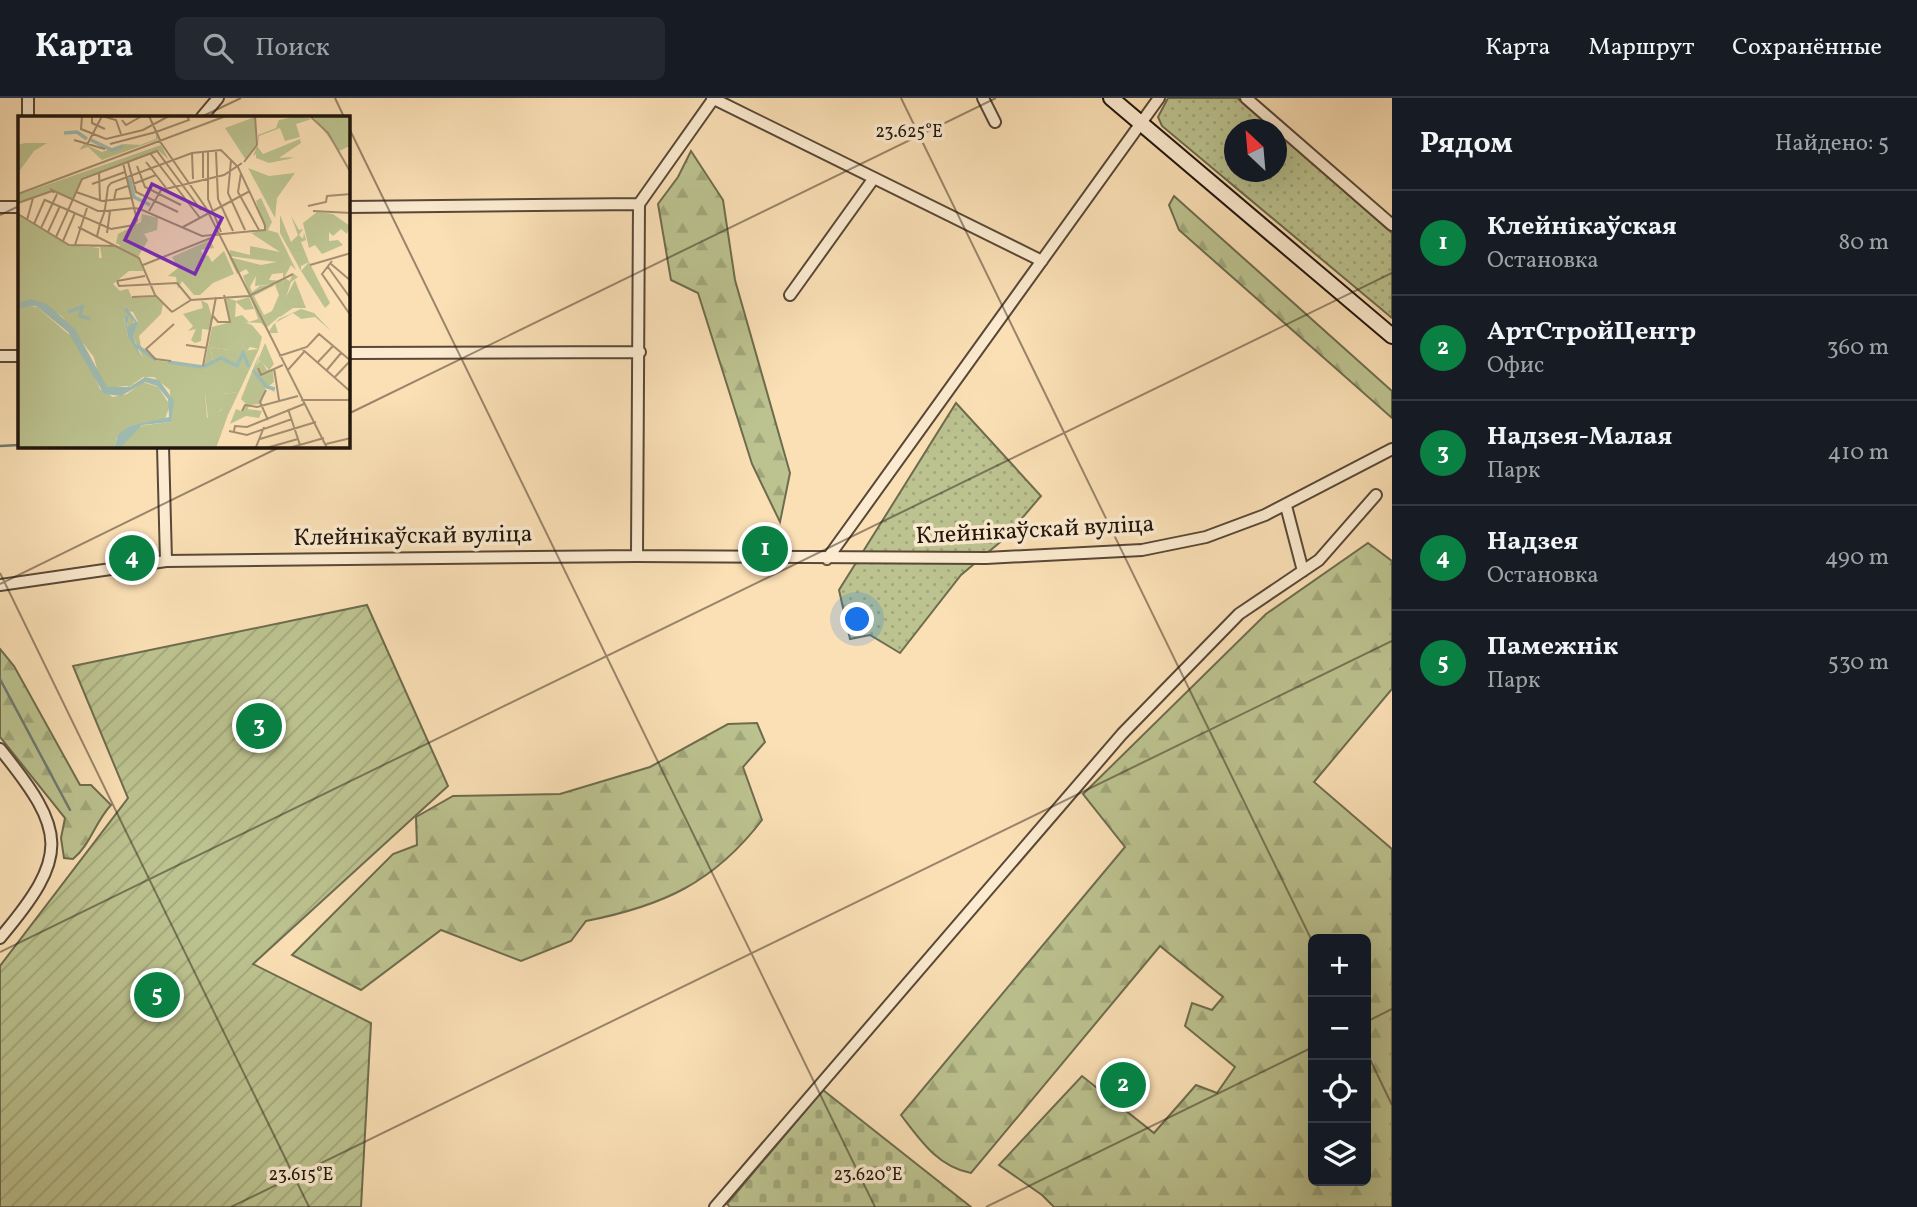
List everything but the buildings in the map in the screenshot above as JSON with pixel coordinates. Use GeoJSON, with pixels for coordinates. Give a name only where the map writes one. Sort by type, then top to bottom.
{"type":"FeatureCollection","features":[{"type":"Feature","properties":{"kind":"main road"},"geometry":{"type":"LineString","coordinates":[[1111,98],[1392,336]]}},
{"type":"Feature","properties":{"kind":"street"},"geometry":{"type":"LineString","coordinates":[[28,98],[28,116]]}},
{"type":"Feature","properties":{"kind":"street"},"geometry":{"type":"LineString","coordinates":[[203,116],[218,98]]}},
{"type":"Feature","properties":{"kind":"street"},"geometry":{"type":"LineString","coordinates":[[637,556],[639,204],[713,98],[1042,261]]}},
{"type":"Feature","properties":{"kind":"street"},"geometry":{"type":"LineString","coordinates":[[983,98],[995,122]]}},
{"type":"Feature","properties":{"kind":"street"},"geometry":{"type":"LineString","coordinates":[[827,559],[1159,98]]}},
{"type":"Feature","properties":{"kind":"street"},"geometry":{"type":"LineString","coordinates":[[1246,98],[1392,225]]}},
{"type":"Feature","properties":{"kind":"street"},"geometry":{"type":"LineString","coordinates":[[790,295],[874,178]]}},
{"type":"Feature","properties":{"kind":"street"},"geometry":{"type":"LineString","coordinates":[[350,207],[639,204]]}},
{"type":"Feature","properties":{"kind":"street"},"geometry":{"type":"LineString","coordinates":[[0,207],[18,207]]}},
{"type":"Feature","properties":{"kind":"street"},"geometry":{"type":"LineString","coordinates":[[350,353],[640,352]]}},
{"type":"Feature","properties":{"kind":"street"},"geometry":{"type":"LineString","coordinates":[[0,356],[18,356]]}},
{"type":"Feature","properties":{"kind":"street"},"geometry":{"type":"LineString","coordinates":[[163,448],[166,561]]}},
{"type":"Feature","properties":{"kind":"street","name":"Клейнікаўскай вуліца"},"geometry":{"type":"LineString","coordinates":[[0,585],[166,561],[637,556],[986,558],[1142,550],[1206,537],[1286,506],[1392,449]]}},
{"type":"Feature","properties":{"kind":"street"},"geometry":{"type":"LineString","coordinates":[[715,1207],[1122,734],[1239,614],[1319,560],[1376,495]]}},
{"type":"Feature","properties":{"kind":"street"},"geometry":{"type":"LineString","coordinates":[[1286,506],[1303,571]]}},
{"type":"Feature","properties":{"kind":"street"},"geometry":{"type":"LineString","coordinates":[[0,749],[40,800],[50,821],[52,850],[45,874],[30,902],[0,938]]}},
{"type":"Feature","properties":{"kind":"green space"},"geometry":{"type":"Polygon","coordinates":[[[1168,98],[1237,98],[1261,119],[1224,119],[1224,178],[1162,126],[1158,117],[1168,98]]]}},
{"type":"Feature","properties":{"kind":"green space"},"geometry":{"type":"Polygon","coordinates":[[[1287,141],[1392,233],[1392,318],[1229,182],[1287,182],[1287,141]]]}},
{"type":"Feature","properties":{"kind":"green space"},"geometry":{"type":"Polygon","coordinates":[[[691,151],[723,200],[735,280],[790,473],[780,522],[752,464],[698,293],[671,280],[658,204],[678,177],[691,151]]]}},
{"type":"Feature","properties":{"kind":"green space"},"geometry":{"type":"Polygon","coordinates":[[[1174,196],[1392,391],[1392,418],[1179,230],[1169,205],[1174,196]]]}},
{"type":"Feature","properties":{"kind":"green space"},"geometry":{"type":"Polygon","coordinates":[[[956,403],[1041,496],[1005,538],[961,575],[900,653],[870,635],[850,639],[839,590],[956,403]]]}},
{"type":"Feature","properties":{"kind":"green space"},"geometry":{"type":"Polygon","coordinates":[[[1368,543],[1392,561],[1392,689],[1314,782],[1392,849],[1392,1207],[1054,1207],[1042,1195],[999,1165],[1082,1076],[1154,1133],[1196,1085],[1217,1093],[1235,1067],[1185,1026],[1192,1003],[1212,1010],[1223,997],[1160,946],[971,1173],[939,1159],[915,1134],[901,1115],[1125,847],[1083,794],[1266,614],[1368,543]]]}},
{"type":"Feature","properties":{"kind":"green space"},"geometry":{"type":"Polygon","coordinates":[[[367,605],[448,786],[253,964],[371,1023],[361,1207],[0,1207],[0,966],[128,798],[73,666],[367,605]]]}},
{"type":"Feature","properties":{"kind":"green space"},"geometry":{"type":"Polygon","coordinates":[[[0,649],[14,666],[80,785],[91,785],[111,805],[73,859],[64,858],[61,838],[65,818],[0,737],[0,649]]]}},
{"type":"Feature","properties":{"kind":"green space"},"geometry":{"type":"Polygon","coordinates":[[[757,723],[765,742],[743,767],[762,820],[744,842],[705,876],[662,899],[639,908],[586,921],[571,941],[521,961],[441,930],[361,990],[292,955],[393,854],[417,845],[416,817],[453,796],[560,794],[650,767],[728,724],[757,723]]]}},
{"type":"Feature","properties":{"kind":"green space"},"geometry":{"type":"Polygon","coordinates":[[[823,1090],[971,1207],[730,1207],[727,1204],[823,1090]]]}},
{"type":"Feature","properties":{"kind":"waterway"},"geometry":{"type":"LineString","coordinates":[[0,446],[18,445]]}},
{"type":"Feature","properties":{"kind":"waterway"},"geometry":{"type":"LineString","coordinates":[[0,679],[70,810]]}},
{"type":"Feature","properties":{"kind":"place","name":"Клейнікаўская"},"geometry":{"type":"Point","coordinates":[765,549]}},
{"type":"Feature","properties":{"kind":"place","name":"Надзея"},"geometry":{"type":"Point","coordinates":[132,558]}},
{"type":"Feature","properties":{"kind":"place","name":"Надзея-Малая"},"geometry":{"type":"Point","coordinates":[259,726]}},
{"type":"Feature","properties":{"kind":"place","name":"Памежнік"},"geometry":{"type":"Point","coordinates":[157,995]}},
{"type":"Feature","properties":{"kind":"place","name":"АртСтройЦентр"},"geometry":{"type":"Point","coordinates":[1123,1085]}}]}
